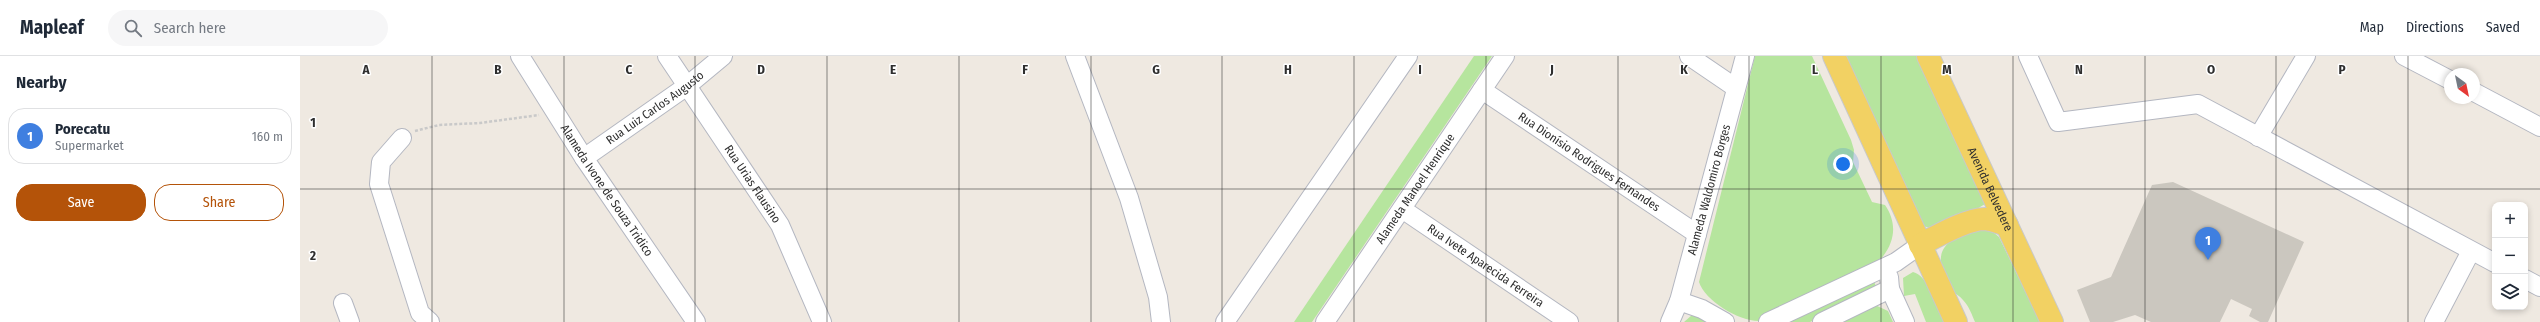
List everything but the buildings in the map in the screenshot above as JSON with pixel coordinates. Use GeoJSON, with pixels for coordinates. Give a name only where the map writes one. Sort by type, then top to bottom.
{"type":"FeatureCollection","features":[{"type":"Feature","properties":{"kind":"main road"},"geometry":{"type":"LineString","coordinates":[[1834,56],[1956,322]]}},
{"type":"Feature","properties":{"kind":"main road","name":"Avenida Belvedere"},"geometry":{"type":"LineString","coordinates":[[1928,56],[2007,225],[2048,320]]}},
{"type":"Feature","properties":{"kind":"main road"},"geometry":{"type":"LineString","coordinates":[[1920,246],[1938,235],[1972,222],[1985,219],[2007,225]]}},
{"type":"Feature","properties":{"kind":"street","name":"Alameda Ivone de Souza Tridico"},"geometry":{"type":"LineString","coordinates":[[520,56],[584,158],[696,322]]}},
{"type":"Feature","properties":{"kind":"street","name":"Rua Urias Flausino"},"geometry":{"type":"LineString","coordinates":[[667,56],[780,225],[822,322]]}},
{"type":"Feature","properties":{"kind":"street","name":"Rua Luiz Carlos Augusto"},"geometry":{"type":"LineString","coordinates":[[584,158],[687,86],[723,56]]}},
{"type":"Feature","properties":{"kind":"street"},"geometry":{"type":"LineString","coordinates":[[1075,56],[1129,198],[1158,297],[1161,322]]}},
{"type":"Feature","properties":{"kind":"street"},"geometry":{"type":"LineString","coordinates":[[1225,322],[1408,56]]}},
{"type":"Feature","properties":{"kind":"street","name":"Alameda Manoel Henrique"},"geometry":{"type":"LineString","coordinates":[[1325,322],[1506,56]]}},
{"type":"Feature","properties":{"kind":"street"},"geometry":{"type":"LineString","coordinates":[[1689,56],[1736,88]]}},
{"type":"Feature","properties":{"kind":"street","name":"Alameda Waldomiro Borges"},"geometry":{"type":"LineString","coordinates":[[1670,322],[1679,301],[1745,56]]}},
{"type":"Feature","properties":{"kind":"street"},"geometry":{"type":"LineString","coordinates":[[2028,56],[2058,122],[2198,104],[2492,262]]}},
{"type":"Feature","properties":{"kind":"street"},"geometry":{"type":"LineString","coordinates":[[2258,137],[2306,56]]}},
{"type":"Feature","properties":{"kind":"street"},"geometry":{"type":"LineString","coordinates":[[2404,56],[2444,77]]}},
{"type":"Feature","properties":{"kind":"street","name":"Rua Dionísio Rodrigues Fernandes"},"geometry":{"type":"LineString","coordinates":[[1482,90],[1697,234]]}},
{"type":"Feature","properties":{"kind":"street"},"geometry":{"type":"LineString","coordinates":[[2480,95],[2540,126]]}},
{"type":"Feature","properties":{"kind":"street"},"geometry":{"type":"LineString","coordinates":[[402,138],[381,162],[379,184],[420,313],[430,322]]}},
{"type":"Feature","properties":{"kind":"street","name":"Rua Ivete Aparecida Ferreira"},"geometry":{"type":"LineString","coordinates":[[1402,209],[1569,322]]}},
{"type":"Feature","properties":{"kind":"street"},"geometry":{"type":"LineString","coordinates":[[1768,322],[1896,262],[1920,246]]}},
{"type":"Feature","properties":{"kind":"street"},"geometry":{"type":"LineString","coordinates":[[2434,322],[2471,251]]}},
{"type":"Feature","properties":{"kind":"street"},"geometry":{"type":"LineString","coordinates":[[1896,262],[1889,273],[1890,289],[1905,322]]}},
{"type":"Feature","properties":{"kind":"street"},"geometry":{"type":"LineString","coordinates":[[2528,281],[2540,287]]}},
{"type":"Feature","properties":{"kind":"street"},"geometry":{"type":"LineString","coordinates":[[1822,322],[1890,289]]}},
{"type":"Feature","properties":{"kind":"street"},"geometry":{"type":"LineString","coordinates":[[1679,301],[1702,309],[1725,322]]}},
{"type":"Feature","properties":{"kind":"street"},"geometry":{"type":"LineString","coordinates":[[343,303],[350,322]]}},
{"type":"Feature","properties":{"kind":"path"},"geometry":{"type":"LineString","coordinates":[[402,138],[413,131],[439,126],[557,114]]}},
{"type":"Feature","properties":{"kind":"green space"},"geometry":{"type":"Polygon","coordinates":[[[1474,56],[1492,56],[1312,322],[1294,322],[1474,56]]]}},
{"type":"Feature","properties":{"kind":"green space"},"geometry":{"type":"Polygon","coordinates":[[[1755,56],[1812,56],[1851,140],[1854,150],[1853,162],[1872,202],[1885,205],[1892,219],[1893,227],[1893,234],[1889,248],[1879,261],[1760,321],[1743,318],[1724,309],[1708,296],[1699,282],[1755,56]]]}},
{"type":"Feature","properties":{"kind":"green space"},"geometry":{"type":"Polygon","coordinates":[[[1842,56],[1920,56],[1985,204],[1964,216],[1945,224],[1929,227],[1923,226],[1842,56]]]}},
{"type":"Feature","properties":{"kind":"green space"},"geometry":{"type":"Polygon","coordinates":[[[1980,229],[1993,232],[1999,237],[2040,322],[1975,322],[1965,302],[1952,290],[1945,277],[1942,266],[1941,257],[1943,250],[1948,243],[1956,238],[1980,229]]]}},
{"type":"Feature","properties":{"kind":"green space"},"geometry":{"type":"Polygon","coordinates":[[[1913,272],[1918,274],[1928,286],[1945,322],[1926,322],[1915,294],[1904,296],[1903,278],[1913,272]]]}},
{"type":"Feature","properties":{"kind":"green space"},"geometry":{"type":"Polygon","coordinates":[[[1874,281],[1876,287],[1873,292],[1810,322],[1779,322],[1874,281]]]}},
{"type":"Feature","properties":{"kind":"green space"},"geometry":{"type":"Polygon","coordinates":[[[1875,305],[1888,311],[1893,322],[1832,322],[1875,305]]]}},
{"type":"Feature","properties":{"kind":"green space"},"geometry":{"type":"Polygon","coordinates":[[[1692,315],[1715,322],[1684,322],[1692,315]]]}},
{"type":"Feature","properties":{"kind":"place","name":"Porecatu"},"geometry":{"type":"Point","coordinates":[2208,260]}}]}
